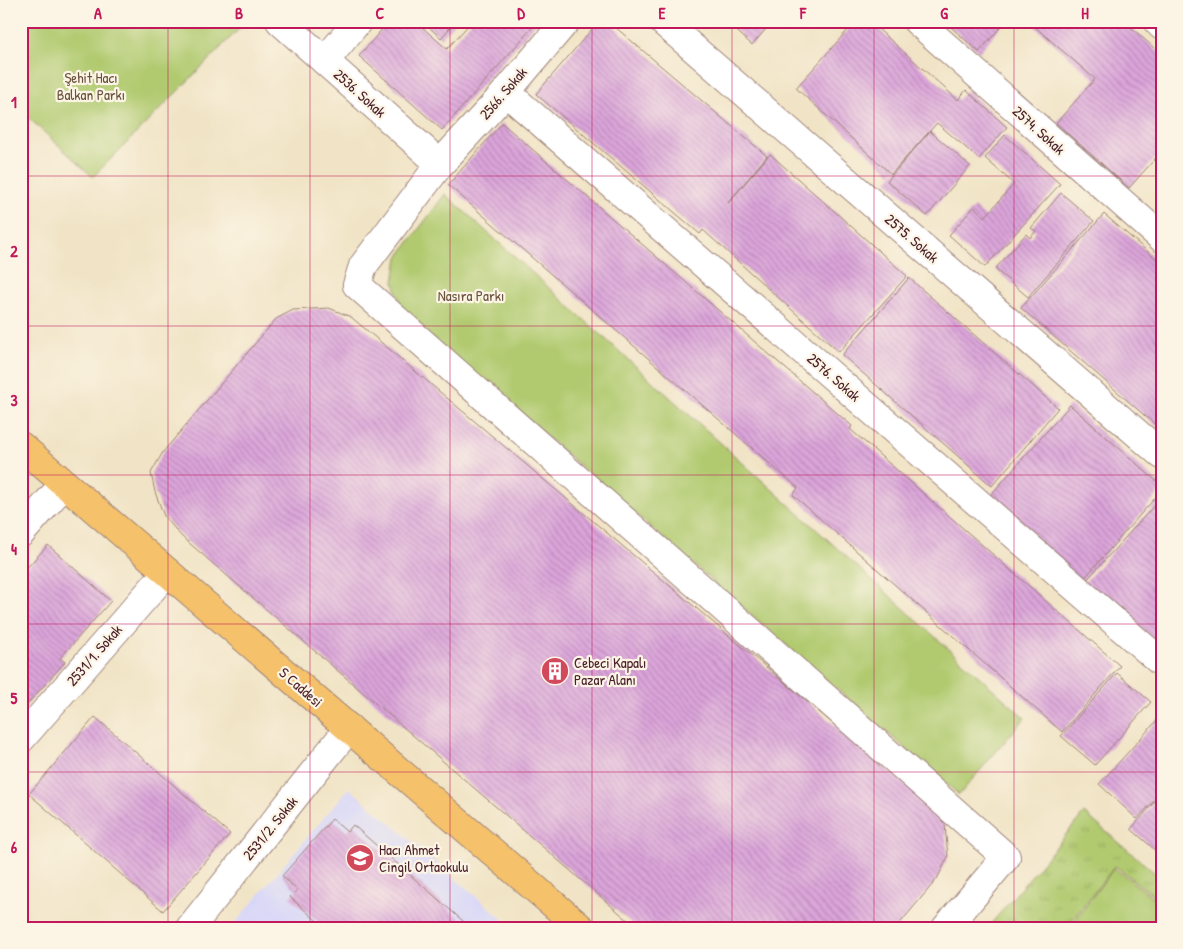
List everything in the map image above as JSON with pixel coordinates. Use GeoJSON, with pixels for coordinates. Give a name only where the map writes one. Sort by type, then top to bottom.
{"type":"FeatureCollection","features":[{"type":"Feature","properties":{"kind":"main road","name":"S Caddesi"},"geometry":{"type":"LineString","coordinates":[[21,446],[581,928]]}},
{"type":"Feature","properties":{"kind":"street","name":"2536. Sokak"},"geometry":{"type":"LineString","coordinates":[[280,21],[440,164]]}},
{"type":"Feature","properties":{"kind":"street"},"geometry":{"type":"LineString","coordinates":[[325,61],[358,21]]}},
{"type":"Feature","properties":{"kind":"street","name":"2566. Sokak"},"geometry":{"type":"LineString","coordinates":[[566,21],[506,92],[440,164],[363,266],[357,285],[1006,857],[946,928]]}},
{"type":"Feature","properties":{"kind":"street","name":"2575. Sokak"},"geometry":{"type":"LineString","coordinates":[[662,21],[1162,455]]}},
{"type":"Feature","properties":{"kind":"street","name":"2574. Sokak"},"geometry":{"type":"LineString","coordinates":[[917,21],[1162,238]]}},
{"type":"Feature","properties":{"kind":"street"},"geometry":{"type":"LineString","coordinates":[[1156,21],[1162,26]]}},
{"type":"Feature","properties":{"kind":"street","name":"2576. Sokak"},"geometry":{"type":"LineString","coordinates":[[506,92],[1162,663]]}},
{"type":"Feature","properties":{"kind":"street"},"geometry":{"type":"LineString","coordinates":[[21,532],[64,484]]}},
{"type":"Feature","properties":{"kind":"street","name":"2531/1. Sokak"},"geometry":{"type":"LineString","coordinates":[[21,739],[167,572]]}},
{"type":"Feature","properties":{"kind":"street","name":"2531/2. Sokak"},"geometry":{"type":"LineString","coordinates":[[190,928],[349,728]]}},
{"type":"Feature","properties":{"kind":"shaded area","name":"Hacı Ahmet Cingil Ortaokulu"},"geometry":{"type":"Polygon","coordinates":[[[349,788],[513,928],[231,928],[349,788]]]}},
{"type":"Feature","properties":{"kind":"green space","name":"Şehit Hacı Balkan Parkı"},"geometry":{"type":"Polygon","coordinates":[[[21,21],[247,21],[93,177],[21,111],[21,21]]]}},
{"type":"Feature","properties":{"kind":"green space","name":"Nasıra Parkı"},"geometry":{"type":"Polygon","coordinates":[[[445,194],[1025,718],[959,795],[403,312],[394,282],[398,257],[445,194]]]}},
{"type":"Feature","properties":{"kind":"green space"},"geometry":{"type":"Polygon","coordinates":[[[1084,813],[1162,879],[1162,902],[1115,866],[1066,928],[993,928],[990,925],[1084,813]]]}},
{"type":"Feature","properties":{"kind":"green space"},"geometry":{"type":"Polygon","coordinates":[[[1114,868],[1162,904],[1162,928],[1069,928],[1114,868]]]}},
{"type":"Feature","properties":{"kind":"building"},"geometry":{"type":"Polygon","coordinates":[[[389,21],[415,21],[447,49],[472,21],[538,21],[442,130],[359,56],[389,21]]]}},
{"type":"Feature","properties":{"kind":"building"},"geometry":{"type":"Polygon","coordinates":[[[422,21],[456,21],[441,38],[422,21]]]}},
{"type":"Feature","properties":{"kind":"building"},"geometry":{"type":"Polygon","coordinates":[[[599,21],[608,21],[767,156],[728,203],[770,154],[907,276],[839,352],[703,230],[700,234],[536,94],[599,21]]]}},
{"type":"Feature","properties":{"kind":"building"},"geometry":{"type":"Polygon","coordinates":[[[726,21],[773,21],[752,45],[726,21]]]}},
{"type":"Feature","properties":{"kind":"building"},"geometry":{"type":"Polygon","coordinates":[[[856,21],[869,21],[958,100],[966,90],[1007,127],[979,159],[937,123],[891,174],[796,88],[856,21]]]}},
{"type":"Feature","properties":{"kind":"building"},"geometry":{"type":"Polygon","coordinates":[[[944,21],[1006,21],[979,52],[944,21]]]}},
{"type":"Feature","properties":{"kind":"building"},"geometry":{"type":"Polygon","coordinates":[[[1038,21],[1124,21],[1162,55],[1162,151],[1129,188],[1056,123],[1095,79],[1034,26],[1038,21]]]}},
{"type":"Feature","properties":{"kind":"building"},"geometry":{"type":"Polygon","coordinates":[[[502,123],[852,426],[850,429],[1120,666],[1062,732],[793,495],[798,488],[448,185],[502,123]]]}},
{"type":"Feature","properties":{"kind":"building"},"geometry":{"type":"Polygon","coordinates":[[[930,131],[970,166],[927,216],[887,181],[930,131]]]}},
{"type":"Feature","properties":{"kind":"building"},"geometry":{"type":"Polygon","coordinates":[[[1005,135],[1060,184],[985,267],[949,235],[974,207],[985,217],[1014,184],[985,158],[1005,135]]]}},
{"type":"Feature","properties":{"kind":"building"},"geometry":{"type":"Polygon","coordinates":[[[1061,193],[1094,221],[1028,297],[995,269],[1026,234],[1030,238],[1036,231],[1031,228],[1061,193]]]}},
{"type":"Feature","properties":{"kind":"building"},"geometry":{"type":"Polygon","coordinates":[[[1104,214],[1162,264],[1162,425],[1159,428],[1021,308],[1104,214]]]}},
{"type":"Feature","properties":{"kind":"building"},"geometry":{"type":"Polygon","coordinates":[[[909,278],[1058,408],[992,486],[842,355],[909,278]]]}},
{"type":"Feature","properties":{"kind":"building","name":"Cebeci Kapalı Pazar Alanı"},"geometry":{"type":"Polygon","coordinates":[[[329,308],[351,317],[932,807],[945,825],[948,857],[937,879],[896,928],[637,928],[181,536],[164,516],[155,492],[151,473],[163,452],[276,319],[293,310],[329,308]]]}},
{"type":"Feature","properties":{"kind":"building"},"geometry":{"type":"Polygon","coordinates":[[[1070,405],[1162,486],[1162,490],[1081,582],[987,499],[1070,405]]]}},
{"type":"Feature","properties":{"kind":"building"},"geometry":{"type":"Polygon","coordinates":[[[1162,497],[1162,637],[1154,645],[1084,583],[1162,497]]]}},
{"type":"Feature","properties":{"kind":"building"},"geometry":{"type":"Polygon","coordinates":[[[48,545],[111,601],[60,658],[65,662],[21,711],[21,574],[48,545]]]}},
{"type":"Feature","properties":{"kind":"building"},"geometry":{"type":"Polygon","coordinates":[[[1117,673],[1151,702],[1095,765],[1061,736],[1117,673]]]}},
{"type":"Feature","properties":{"kind":"building"},"geometry":{"type":"Polygon","coordinates":[[[1162,715],[1162,792],[1137,819],[1099,784],[1162,715]]]}},
{"type":"Feature","properties":{"kind":"building"},"geometry":{"type":"Polygon","coordinates":[[[95,717],[230,834],[163,911],[29,794],[95,717]]]}},
{"type":"Feature","properties":{"kind":"building"},"geometry":{"type":"Polygon","coordinates":[[[1162,797],[1162,856],[1131,829],[1157,799],[1159,801],[1162,797]]]}},
{"type":"Feature","properties":{"kind":"building"},"geometry":{"type":"Polygon","coordinates":[[[332,819],[347,832],[353,825],[471,928],[325,928],[290,897],[297,890],[282,876],[332,819]]]}},
{"type":"Feature","properties":{"kind":"place","name":"Cebeci Kapalı Pazar Alanı"},"geometry":{"type":"Point","coordinates":[555,671]}},
{"type":"Feature","properties":{"kind":"place","name":"Hacı Ahmet Cingil Ortaokulu"},"geometry":{"type":"Point","coordinates":[360,858]}}]}
